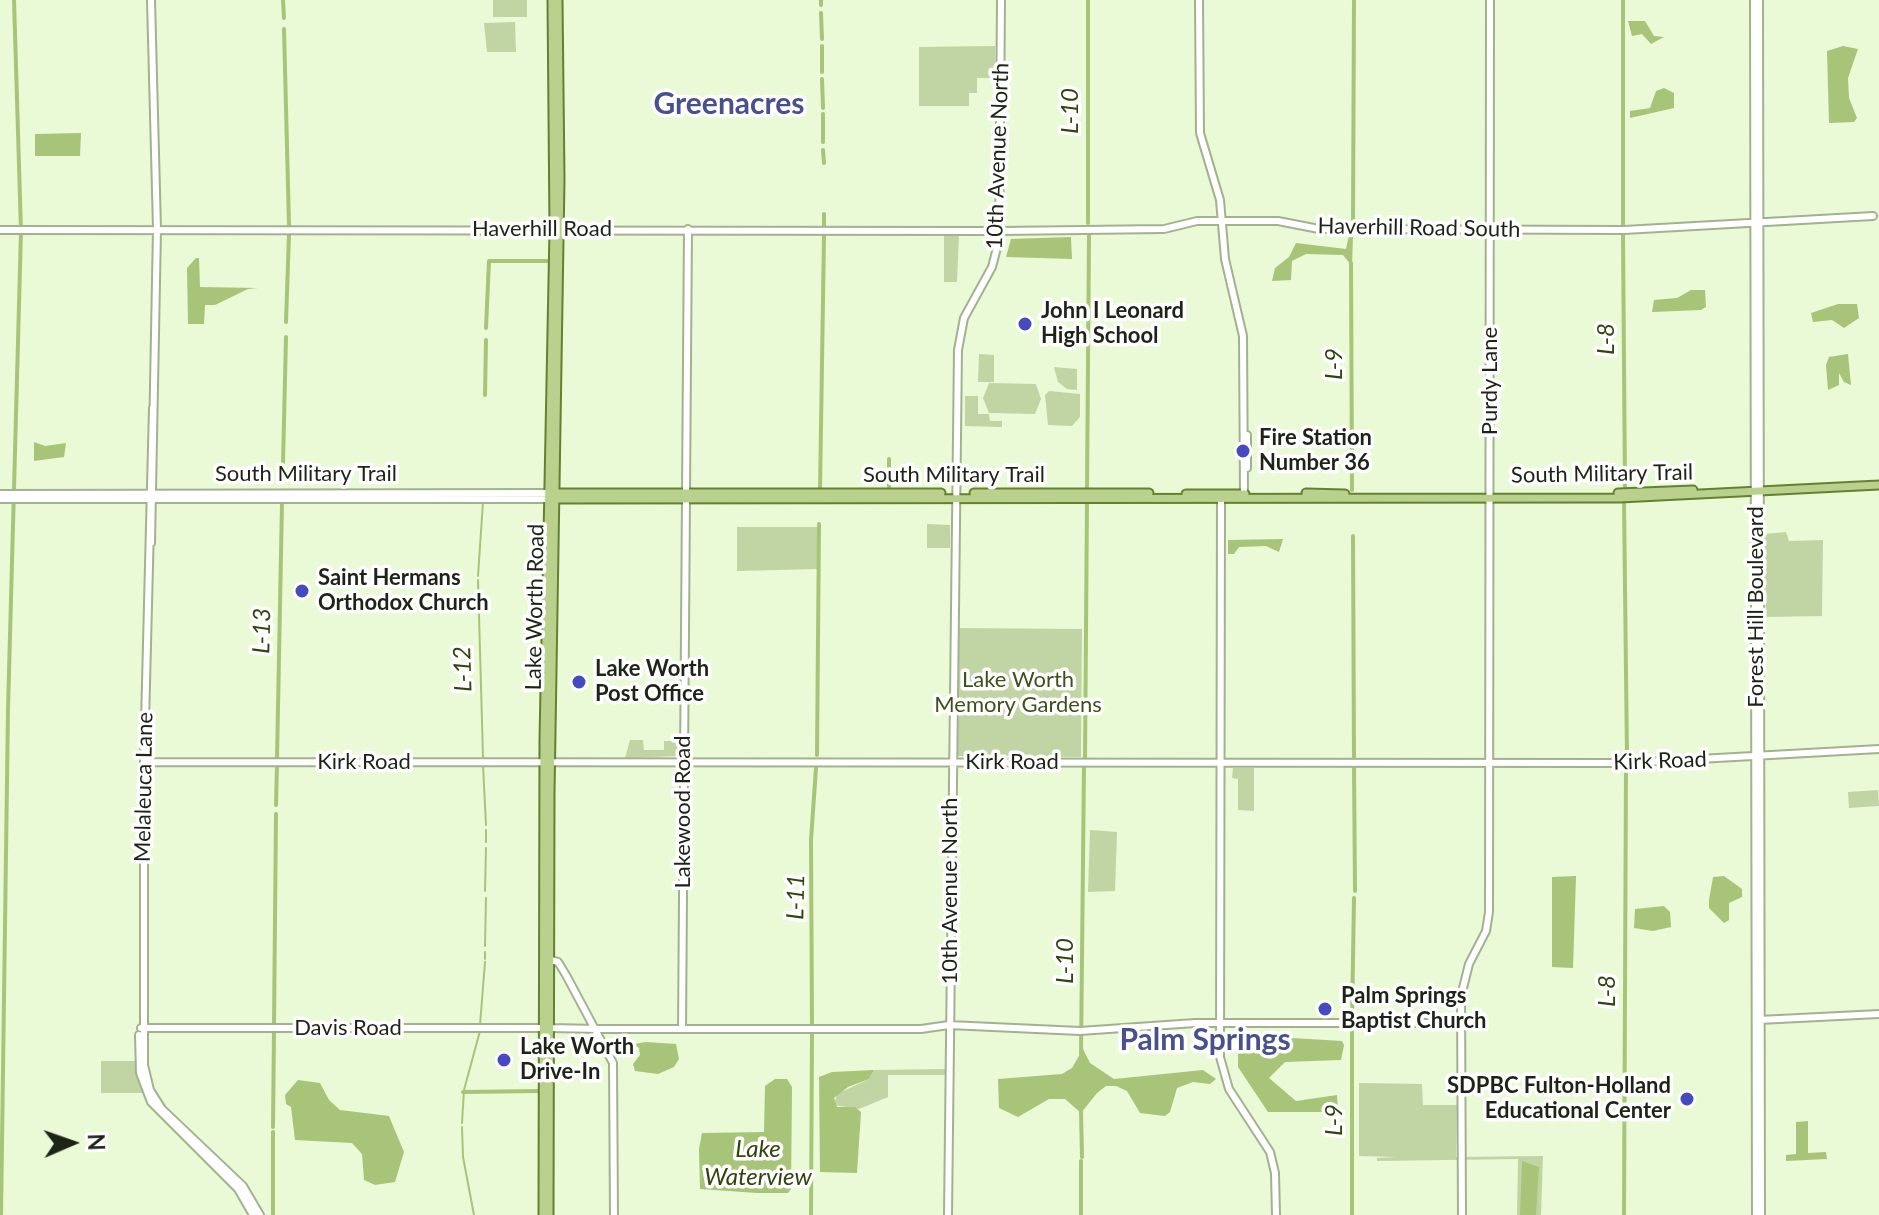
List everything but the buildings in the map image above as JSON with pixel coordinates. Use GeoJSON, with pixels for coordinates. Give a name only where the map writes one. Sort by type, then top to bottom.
{"type":"FeatureCollection","features":[{"type":"Feature","properties":{"kind":"main road","name":"Lake Worth Road"},"geometry":{"type":"LineString","coordinates":[[545,1214],[550,1181],[548,1027],[551,912],[545,876],[556,229],[552,27],[556,1]]}},
{"type":"Feature","properties":{"kind":"main road","name":"Lake Worth Road"},"geometry":{"type":"LineString","coordinates":[[556,1],[560,179],[556,229]]}},
{"type":"Feature","properties":{"kind":"main road"},"geometry":{"type":"LineString","coordinates":[[552,27],[558,55]]}},
{"type":"Feature","properties":{"kind":"main road"},"geometry":{"type":"LineString","coordinates":[[554,167],[560,179]]}},
{"type":"Feature","properties":{"kind":"main road"},"geometry":{"type":"LineString","coordinates":[[1837,487],[1859,481]]}},
{"type":"Feature","properties":{"kind":"main road","name":"South Military Trail"},"geometry":{"type":"LineString","coordinates":[[1424,497],[1447,494],[1528,499],[1758,489],[1859,481],[1879,483]]}},
{"type":"Feature","properties":{"kind":"main road","name":"South Military Trail"},"geometry":{"type":"LineString","coordinates":[[552,496],[732,498],[773,493],[1072,498],[1632,498],[1695,490],[1837,487],[1879,483]]}},
{"type":"Feature","properties":{"kind":"main road","name":"South Military Trail"},"geometry":{"type":"LineString","coordinates":[[686,496],[714,493],[755,496],[1101,493],[1221,499],[1244,496]]}},
{"type":"Feature","properties":{"kind":"main road"},"geometry":{"type":"LineString","coordinates":[[1072,498],[1101,493]]}},
{"type":"Feature","properties":{"kind":"main road","name":"Lake Worth Road"},"geometry":{"type":"LineString","coordinates":[[552,496],[549,551],[552,582]]}},
{"type":"Feature","properties":{"kind":"main road","name":"South Military Trail"},"geometry":{"type":"LineString","coordinates":[[552,496],[654,496]]}},
{"type":"Feature","properties":{"kind":"main road","name":"Lake Worth Road"},"geometry":{"type":"LineString","coordinates":[[545,1214],[551,961],[545,944],[548,894],[547,761],[554,633],[551,608]]}},
{"type":"Feature","properties":{"kind":"main road"},"geometry":{"type":"LineString","coordinates":[[544,1163],[550,1181]]}},
{"type":"Feature","properties":{"kind":"street","name":"Melaleuca Lane"},"geometry":{"type":"LineString","coordinates":[[150,1095],[141,1028],[157,229],[151,0]]}},
{"type":"Feature","properties":{"kind":"street","name":"10th Avenue North"},"geometry":{"type":"LineString","coordinates":[[948,1215],[954,496],[959,337],[969,306],[992,267],[1000,231],[1001,0]]}},
{"type":"Feature","properties":{"kind":"street"},"geometry":{"type":"LineString","coordinates":[[1199,0],[1200,133],[1219,192],[1225,259],[1243,336],[1244,496]]}},
{"type":"Feature","properties":{"kind":"street","name":"Purdy Lane"},"geometry":{"type":"LineString","coordinates":[[1462,1215],[1460,1023],[1465,977],[1489,916],[1490,0]]}},
{"type":"Feature","properties":{"kind":"street","name":"Forest Hill Boulevard"},"geometry":{"type":"LineString","coordinates":[[1756,0],[1757,378],[1760,427],[1756,610],[1760,756]]}},
{"type":"Feature","properties":{"kind":"street","name":"Haverhill Road South"},"geometry":{"type":"LineString","coordinates":[[1084,229],[1164,229],[1193,222],[1283,221],[1319,229],[1624,230],[1876,215]]}},
{"type":"Feature","properties":{"kind":"street","name":"Forest Hill Boulevard"},"geometry":{"type":"LineString","coordinates":[[1756,223],[1754,291],[1760,316],[1754,420],[1761,602],[1758,1215]]}},
{"type":"Feature","properties":{"kind":"street","name":"Lakewood Road"},"geometry":{"type":"LineString","coordinates":[[682,1029],[688,229]]}},
{"type":"Feature","properties":{"kind":"street","name":"Haverhill Road"},"geometry":{"type":"LineString","coordinates":[[0,230],[1084,229]]}},
{"type":"Feature","properties":{"kind":"street"},"geometry":{"type":"LineString","coordinates":[[1754,420],[1760,427]]}},
{"type":"Feature","properties":{"kind":"street","name":"South Military Trail"},"geometry":{"type":"LineString","coordinates":[[71,497],[104,493],[552,496]]}},
{"type":"Feature","properties":{"kind":"street","name":"South Military Trail"},"geometry":{"type":"LineString","coordinates":[[0,497],[151,494]]}},
{"type":"Feature","properties":{"kind":"street"},"geometry":{"type":"LineString","coordinates":[[1221,499],[1220,1060],[1226,1083],[1273,1160],[1276,1215]]}},
{"type":"Feature","properties":{"kind":"street"},"geometry":{"type":"LineString","coordinates":[[1756,610],[1761,602]]}},
{"type":"Feature","properties":{"kind":"street","name":"Kirk Road"},"geometry":{"type":"LineString","coordinates":[[144,762],[1627,763],[1879,749]]}},
{"type":"Feature","properties":{"kind":"street"},"geometry":{"type":"LineString","coordinates":[[551,961],[596,1029],[614,1067],[614,1215]]}},
{"type":"Feature","properties":{"kind":"street"},"geometry":{"type":"LineString","coordinates":[[1759,1020],[1879,1014]]}},
{"type":"Feature","properties":{"kind":"street","name":"Davis Road"},"geometry":{"type":"LineString","coordinates":[[141,1028],[989,1027],[1082,1031],[1220,1023],[1460,1023]]}},
{"type":"Feature","properties":{"kind":"street"},"geometry":{"type":"LineString","coordinates":[[150,1095],[163,1117],[234,1185],[253,1215]]}},
{"type":"Feature","properties":{"kind":"street"},"geometry":{"type":"LineString","coordinates":[[150,1095],[243,1186],[260,1215]]}},
{"type":"Feature","properties":{"kind":"green space"},"geometry":{"type":"Polygon","coordinates":[[[493,0],[527,0],[527,17],[493,17],[493,0]]]}},
{"type":"Feature","properties":{"kind":"green space"},"geometry":{"type":"Polygon","coordinates":[[[515,22],[516,52],[487,52],[484,23],[515,22]]]}},
{"type":"Feature","properties":{"kind":"green space"},"geometry":{"type":"Polygon","coordinates":[[[995,46],[995,78],[977,78],[977,93],[969,93],[969,106],[919,106],[919,47],[995,46]]]}},
{"type":"Feature","properties":{"kind":"green space"},"geometry":{"type":"Polygon","coordinates":[[[944,233],[959,235],[957,282],[944,282],[944,233]]]}},
{"type":"Feature","properties":{"kind":"green space"},"geometry":{"type":"Polygon","coordinates":[[[979,354],[994,355],[994,382],[978,382],[979,354]]]}},
{"type":"Feature","properties":{"kind":"green space"},"geometry":{"type":"Polygon","coordinates":[[[1054,367],[1077,369],[1077,390],[1067,389],[1058,382],[1054,367]]]}},
{"type":"Feature","properties":{"kind":"green space"},"geometry":{"type":"Polygon","coordinates":[[[989,383],[1036,384],[1041,399],[1035,414],[989,413],[983,398],[989,383]]]}},
{"type":"Feature","properties":{"kind":"green space"},"geometry":{"type":"Polygon","coordinates":[[[1049,391],[1080,394],[1080,417],[1072,426],[1048,425],[1045,395],[1049,391]]]}},
{"type":"Feature","properties":{"kind":"green space"},"geometry":{"type":"Polygon","coordinates":[[[965,396],[978,396],[978,414],[989,414],[990,421],[1002,421],[1002,427],[965,426],[965,396]]]}},
{"type":"Feature","properties":{"kind":"green space"},"geometry":{"type":"Polygon","coordinates":[[[927,524],[950,525],[950,548],[927,548],[927,524]]]}},
{"type":"Feature","properties":{"kind":"green space"},"geometry":{"type":"Polygon","coordinates":[[[737,527],[817,527],[818,569],[737,571],[737,527]]]}},
{"type":"Feature","properties":{"kind":"green space"},"geometry":{"type":"Polygon","coordinates":[[[1786,532],[1789,541],[1823,540],[1822,616],[1766,617],[1764,534],[1786,532]]]}},
{"type":"Feature","properties":{"kind":"green space","name":"Lake Worth Memory Gardens"},"geometry":{"type":"Polygon","coordinates":[[[956,628],[1082,629],[1081,757],[956,756],[956,628]]]}},
{"type":"Feature","properties":{"kind":"green space"},"geometry":{"type":"Polygon","coordinates":[[[630,740],[643,740],[644,750],[664,750],[664,741],[680,741],[680,756],[625,758],[630,740]]]}},
{"type":"Feature","properties":{"kind":"green space"},"geometry":{"type":"Polygon","coordinates":[[[1233,768],[1254,768],[1254,811],[1238,810],[1238,779],[1232,778],[1233,768]]]}},
{"type":"Feature","properties":{"kind":"green space"},"geometry":{"type":"Polygon","coordinates":[[[1878,790],[1879,806],[1849,808],[1848,792],[1878,790]]]}},
{"type":"Feature","properties":{"kind":"green space"},"geometry":{"type":"Polygon","coordinates":[[[1090,830],[1117,832],[1115,891],[1088,892],[1090,830]]]}},
{"type":"Feature","properties":{"kind":"green space"},"geometry":{"type":"Polygon","coordinates":[[[101,1061],[136,1061],[144,1093],[101,1093],[101,1061]]]}},
{"type":"Feature","properties":{"kind":"green space"},"geometry":{"type":"Polygon","coordinates":[[[946,1069],[946,1075],[888,1075],[888,1097],[859,1109],[834,1105],[837,1094],[869,1079],[874,1070],[946,1069]]]}},
{"type":"Feature","properties":{"kind":"green space"},"geometry":{"type":"Polygon","coordinates":[[[1359,1083],[1422,1084],[1423,1105],[1457,1105],[1456,1157],[1543,1156],[1541,1215],[1517,1215],[1518,1159],[1377,1161],[1377,1158],[1396,1157],[1359,1156],[1359,1083]]]}},
{"type":"Feature","properties":{"kind":"water"},"geometry":{"type":"Polygon","coordinates":[[[1628,21],[1645,21],[1654,36],[1664,37],[1651,44],[1642,34],[1632,36],[1628,21]]]}},
{"type":"Feature","properties":{"kind":"water"},"geometry":{"type":"Polygon","coordinates":[[[1843,46],[1858,49],[1848,78],[1849,98],[1857,118],[1854,122],[1829,123],[1827,51],[1843,46]]]}},
{"type":"Feature","properties":{"kind":"water"},"geometry":{"type":"Polygon","coordinates":[[[1664,88],[1674,93],[1674,108],[1630,118],[1630,111],[1650,108],[1656,91],[1664,88]]]}},
{"type":"Feature","properties":{"kind":"water"},"geometry":{"type":"Polygon","coordinates":[[[81,133],[80,156],[35,156],[35,134],[81,133]]]}},
{"type":"Feature","properties":{"kind":"water"},"geometry":{"type":"Polygon","coordinates":[[[1349,235],[1353,236],[1352,266],[1343,255],[1306,254],[1292,261],[1291,280],[1272,281],[1275,268],[1289,257],[1296,243],[1346,249],[1349,235]]]}},
{"type":"Feature","properties":{"kind":"water"},"geometry":{"type":"Polygon","coordinates":[[[1071,237],[1072,259],[1006,257],[1011,239],[1071,237]]]}},
{"type":"Feature","properties":{"kind":"water"},"geometry":{"type":"Polygon","coordinates":[[[199,258],[200,287],[258,288],[248,289],[215,305],[205,305],[204,324],[188,324],[187,268],[199,258]]]}},
{"type":"Feature","properties":{"kind":"water"},"geometry":{"type":"Polygon","coordinates":[[[1691,290],[1705,290],[1706,307],[1701,310],[1652,312],[1654,300],[1677,298],[1691,290]]]}},
{"type":"Feature","properties":{"kind":"water"},"geometry":{"type":"Polygon","coordinates":[[[1838,304],[1857,304],[1859,318],[1844,328],[1832,320],[1813,322],[1811,313],[1838,304]]]}},
{"type":"Feature","properties":{"kind":"water"},"geometry":{"type":"Polygon","coordinates":[[[1848,354],[1851,385],[1844,382],[1839,373],[1839,385],[1828,390],[1826,365],[1829,357],[1848,354]]]}},
{"type":"Feature","properties":{"kind":"water"},"geometry":{"type":"Polygon","coordinates":[[[34,442],[45,446],[66,443],[64,457],[34,461],[34,442]]]}},
{"type":"Feature","properties":{"kind":"water"},"geometry":{"type":"Polygon","coordinates":[[[1283,539],[1279,552],[1266,546],[1239,547],[1234,554],[1228,554],[1228,540],[1283,539]]]}},
{"type":"Feature","properties":{"kind":"water"},"geometry":{"type":"Polygon","coordinates":[[[1576,876],[1573,968],[1552,967],[1552,877],[1576,876]]]}},
{"type":"Feature","properties":{"kind":"water"},"geometry":{"type":"Polygon","coordinates":[[[1724,876],[1742,889],[1742,897],[1729,903],[1729,920],[1724,923],[1709,908],[1709,900],[1713,877],[1724,876]]]}},
{"type":"Feature","properties":{"kind":"water"},"geometry":{"type":"Polygon","coordinates":[[[1664,906],[1670,912],[1671,927],[1653,931],[1634,928],[1635,909],[1664,906]]]}},
{"type":"Feature","properties":{"kind":"water"},"geometry":{"type":"Polygon","coordinates":[[[1292,1038],[1342,1041],[1341,1060],[1285,1062],[1269,1078],[1296,1101],[1337,1095],[1338,1112],[1268,1112],[1238,1067],[1238,1045],[1246,1041],[1280,1042],[1292,1038]]]}},
{"type":"Feature","properties":{"kind":"water"},"geometry":{"type":"Polygon","coordinates":[[[634,1044],[676,1044],[679,1059],[674,1067],[658,1074],[635,1071],[633,1064],[640,1055],[639,1048],[634,1044]]]}},
{"type":"Feature","properties":{"kind":"water"},"geometry":{"type":"Polygon","coordinates":[[[1083,1049],[1090,1063],[1114,1079],[1203,1070],[1216,1079],[1210,1084],[1193,1082],[1177,1088],[1170,1112],[1165,1116],[1140,1113],[1127,1091],[1116,1086],[1106,1086],[1081,1113],[1065,1099],[1049,1099],[1018,1117],[999,1108],[998,1079],[1062,1074],[1072,1068],[1083,1049]]]}},
{"type":"Feature","properties":{"kind":"water"},"geometry":{"type":"Polygon","coordinates":[[[874,1070],[869,1079],[848,1087],[834,1098],[837,1107],[855,1107],[861,1112],[857,1173],[820,1172],[819,1077],[832,1072],[874,1070]]]}},
{"type":"Feature","properties":{"kind":"water","name":"Lake Waterview"},"geometry":{"type":"Polygon","coordinates":[[[775,1079],[787,1079],[792,1087],[791,1189],[788,1193],[757,1193],[700,1189],[699,1149],[702,1133],[764,1132],[765,1086],[775,1079]]]}},
{"type":"Feature","properties":{"kind":"water"},"geometry":{"type":"Polygon","coordinates":[[[298,1080],[320,1083],[329,1100],[340,1110],[389,1116],[404,1152],[395,1182],[375,1185],[364,1180],[362,1154],[352,1143],[295,1140],[291,1107],[286,1104],[285,1095],[298,1080]]]}},
{"type":"Feature","properties":{"kind":"water"},"geometry":{"type":"Polygon","coordinates":[[[1808,1121],[1808,1153],[1826,1152],[1827,1159],[1786,1161],[1786,1155],[1796,1154],[1796,1122],[1808,1121]]]}},
{"type":"Feature","properties":{"kind":"water"},"geometry":{"type":"Polygon","coordinates":[[[1522,1161],[1539,1167],[1536,1215],[1520,1215],[1522,1161]]]}},
{"type":"Feature","properties":{"kind":"waterway"},"geometry":{"type":"LineString","coordinates":[[1,1215],[8,709],[21,231],[14,0]]}},
{"type":"Feature","properties":{"kind":"waterway","name":"L-13"},"geometry":{"type":"LineString","coordinates":[[283,0],[284,18]]}},
{"type":"Feature","properties":{"kind":"waterway","name":"L-11"},"geometry":{"type":"LineString","coordinates":[[821,0],[821,5]]}},
{"type":"Feature","properties":{"kind":"waterway","name":"L-10"},"geometry":{"type":"LineString","coordinates":[[1088,0],[1088,223]]}},
{"type":"Feature","properties":{"kind":"waterway","name":"L-9"},"geometry":{"type":"LineString","coordinates":[[1353,222],[1354,0]]}},
{"type":"Feature","properties":{"kind":"waterway","name":"L-8"},"geometry":{"type":"LineString","coordinates":[[1623,0],[1623,225]]}},
{"type":"Feature","properties":{"kind":"waterway","name":"L-11"},"geometry":{"type":"LineString","coordinates":[[821,13],[822,39]]}},
{"type":"Feature","properties":{"kind":"waterway","name":"L-13"},"geometry":{"type":"LineString","coordinates":[[284,29],[289,225]]}},
{"type":"Feature","properties":{"kind":"waterway","name":"L-11"},"geometry":{"type":"LineString","coordinates":[[822,46],[822,72]]}},
{"type":"Feature","properties":{"kind":"waterway","name":"L-11"},"geometry":{"type":"LineString","coordinates":[[822,79],[823,108]]}},
{"type":"Feature","properties":{"kind":"waterway","name":"L-11"},"geometry":{"type":"LineString","coordinates":[[823,114],[823,142]]}},
{"type":"Feature","properties":{"kind":"waterway","name":"L-11"},"geometry":{"type":"LineString","coordinates":[[823,150],[824,163]]}},
{"type":"Feature","properties":{"kind":"waterway","name":"L-11"},"geometry":{"type":"LineString","coordinates":[[824,214],[824,226]]}},
{"type":"Feature","properties":{"kind":"waterway","name":"L-13"},"geometry":{"type":"LineString","coordinates":[[286,322],[289,234]]}},
{"type":"Feature","properties":{"kind":"waterway","name":"L-8"},"geometry":{"type":"LineString","coordinates":[[1623,235],[1625,490]]}},
{"type":"Feature","properties":{"kind":"waterway","name":"L-11"},"geometry":{"type":"LineString","coordinates":[[820,490],[824,236]]}},
{"type":"Feature","properties":{"kind":"waterway","name":"L-10"},"geometry":{"type":"LineString","coordinates":[[1087,490],[1089,236]]}},
{"type":"Feature","properties":{"kind":"waterway","name":"L-12"},"geometry":{"type":"LineString","coordinates":[[486,328],[489,261],[547,261]]}},
{"type":"Feature","properties":{"kind":"waterway","name":"L-9"},"geometry":{"type":"LineString","coordinates":[[1351,263],[1352,490]]}},
{"type":"Feature","properties":{"kind":"waterway","name":"L-13"},"geometry":{"type":"LineString","coordinates":[[283,463],[286,337]]}},
{"type":"Feature","properties":{"kind":"waterway","name":"L-12"},"geometry":{"type":"LineString","coordinates":[[485,395],[486,340]]}},
{"type":"Feature","properties":{"kind":"waterway"},"geometry":{"type":"LineString","coordinates":[[889,459],[889,487]]}},
{"type":"Feature","properties":{"kind":"waterway","name":"L-10"},"geometry":{"type":"LineString","coordinates":[[1085,759],[1087,501]]}},
{"type":"Feature","properties":{"kind":"waterway","name":"L-8"},"geometry":{"type":"LineString","coordinates":[[1624,501],[1627,758]]}},
{"type":"Feature","properties":{"kind":"waterway","name":"L-12"},"geometry":{"type":"LineString","coordinates":[[478,576],[483,502]]}},
{"type":"Feature","properties":{"kind":"waterway","name":"L-13"},"geometry":{"type":"LineString","coordinates":[[277,759],[282,503]]}},
{"type":"Feature","properties":{"kind":"waterway","name":"L-11"},"geometry":{"type":"LineString","coordinates":[[817,755],[819,524]]}},
{"type":"Feature","properties":{"kind":"waterway","name":"L-9"},"geometry":{"type":"LineString","coordinates":[[1353,536],[1354,757]]}},
{"type":"Feature","properties":{"kind":"waterway","name":"L-12"},"geometry":{"type":"LineString","coordinates":[[478,580],[483,757]]}},
{"type":"Feature","properties":{"kind":"waterway","name":"L-13"},"geometry":{"type":"LineString","coordinates":[[276,805],[277,765]]}},
{"type":"Feature","properties":{"kind":"waterway","name":"L-12"},"geometry":{"type":"LineString","coordinates":[[483,765],[486,825]]}},
{"type":"Feature","properties":{"kind":"waterway","name":"L-10"},"geometry":{"type":"LineString","coordinates":[[1081,1054],[1084,765]]}},
{"type":"Feature","properties":{"kind":"waterway","name":"L-9"},"geometry":{"type":"LineString","coordinates":[[1354,767],[1355,891]]}},
{"type":"Feature","properties":{"kind":"waterway","name":"L-8"},"geometry":{"type":"LineString","coordinates":[[1624,1215],[1626,767]]}},
{"type":"Feature","properties":{"kind":"waterway","name":"L-11"},"geometry":{"type":"LineString","coordinates":[[812,1027],[811,840],[816,768]]}},
{"type":"Feature","properties":{"kind":"waterway","name":"L-13"},"geometry":{"type":"LineString","coordinates":[[274,1024],[276,814]]}},
{"type":"Feature","properties":{"kind":"waterway","name":"L-12"},"geometry":{"type":"LineString","coordinates":[[486,830],[486,842]]}},
{"type":"Feature","properties":{"kind":"waterway","name":"L-12"},"geometry":{"type":"LineString","coordinates":[[485,891],[486,848]]}},
{"type":"Feature","properties":{"kind":"waterway","name":"L-12"},"geometry":{"type":"LineString","coordinates":[[485,946],[486,898]]}},
{"type":"Feature","properties":{"kind":"waterway","name":"L-9"},"geometry":{"type":"LineString","coordinates":[[1352,1021],[1354,898]]}},
{"type":"Feature","properties":{"kind":"waterway","name":"L-12"},"geometry":{"type":"LineString","coordinates":[[485,952],[485,959]]}},
{"type":"Feature","properties":{"kind":"waterway","name":"L-12"},"geometry":{"type":"LineString","coordinates":[[480,1025],[485,962]]}},
{"type":"Feature","properties":{"kind":"waterway","name":"L-9"},"geometry":{"type":"LineString","coordinates":[[1352,1025],[1352,1215]]}},
{"type":"Feature","properties":{"kind":"waterway","name":"L-12"},"geometry":{"type":"LineString","coordinates":[[462,1123],[464,1090],[480,1031]]}},
{"type":"Feature","properties":{"kind":"waterway","name":"L-13"},"geometry":{"type":"LineString","coordinates":[[273,1127],[274,1032]]}},
{"type":"Feature","properties":{"kind":"waterway","name":"L-11"},"geometry":{"type":"LineString","coordinates":[[811,1215],[812,1032]]}},
{"type":"Feature","properties":{"kind":"waterway"},"geometry":{"type":"LineString","coordinates":[[463,1092],[540,1091]]}},
{"type":"Feature","properties":{"kind":"waterway","name":"L-10"},"geometry":{"type":"LineString","coordinates":[[1081,1111],[1082,1157]]}},
{"type":"Feature","properties":{"kind":"waterway","name":"L-12"},"geometry":{"type":"LineString","coordinates":[[462,1127],[463,1157],[474,1215]]}},
{"type":"Feature","properties":{"kind":"waterway","name":"L-13"},"geometry":{"type":"LineString","coordinates":[[273,1132],[273,1215]]}},
{"type":"Feature","properties":{"kind":"waterway","name":"L-10"},"geometry":{"type":"LineString","coordinates":[[1081,1161],[1081,1215]]}},
{"type":"Feature","properties":{"kind":"place","name":"John I Leonard High School"},"geometry":{"type":"Point","coordinates":[1025,324]}},
{"type":"Feature","properties":{"kind":"place","name":"Fire Station Number 36"},"geometry":{"type":"Point","coordinates":[1243,451]}},
{"type":"Feature","properties":{"kind":"place","name":"Saint Hermans Orthodox Church"},"geometry":{"type":"Point","coordinates":[302,591]}},
{"type":"Feature","properties":{"kind":"place","name":"Lake Worth Post Office"},"geometry":{"type":"Point","coordinates":[579,682]}},
{"type":"Feature","properties":{"kind":"place","name":"Palm Springs Baptist Church"},"geometry":{"type":"Point","coordinates":[1325,1009]}},
{"type":"Feature","properties":{"kind":"place","name":"Lake Worth Drive-In"},"geometry":{"type":"Point","coordinates":[504,1060]}},
{"type":"Feature","properties":{"kind":"place","name":"SDPBC Fulton-Holland Educational Center"},"geometry":{"type":"Point","coordinates":[1687,1099]}},
{"type":"Feature","properties":{"kind":"district","name":"Greenacres"},"geometry":{"type":"Point","coordinates":[729,104]}},
{"type":"Feature","properties":{"kind":"district","name":"Palm Springs"},"geometry":{"type":"Point","coordinates":[1205,1040]}}]}
